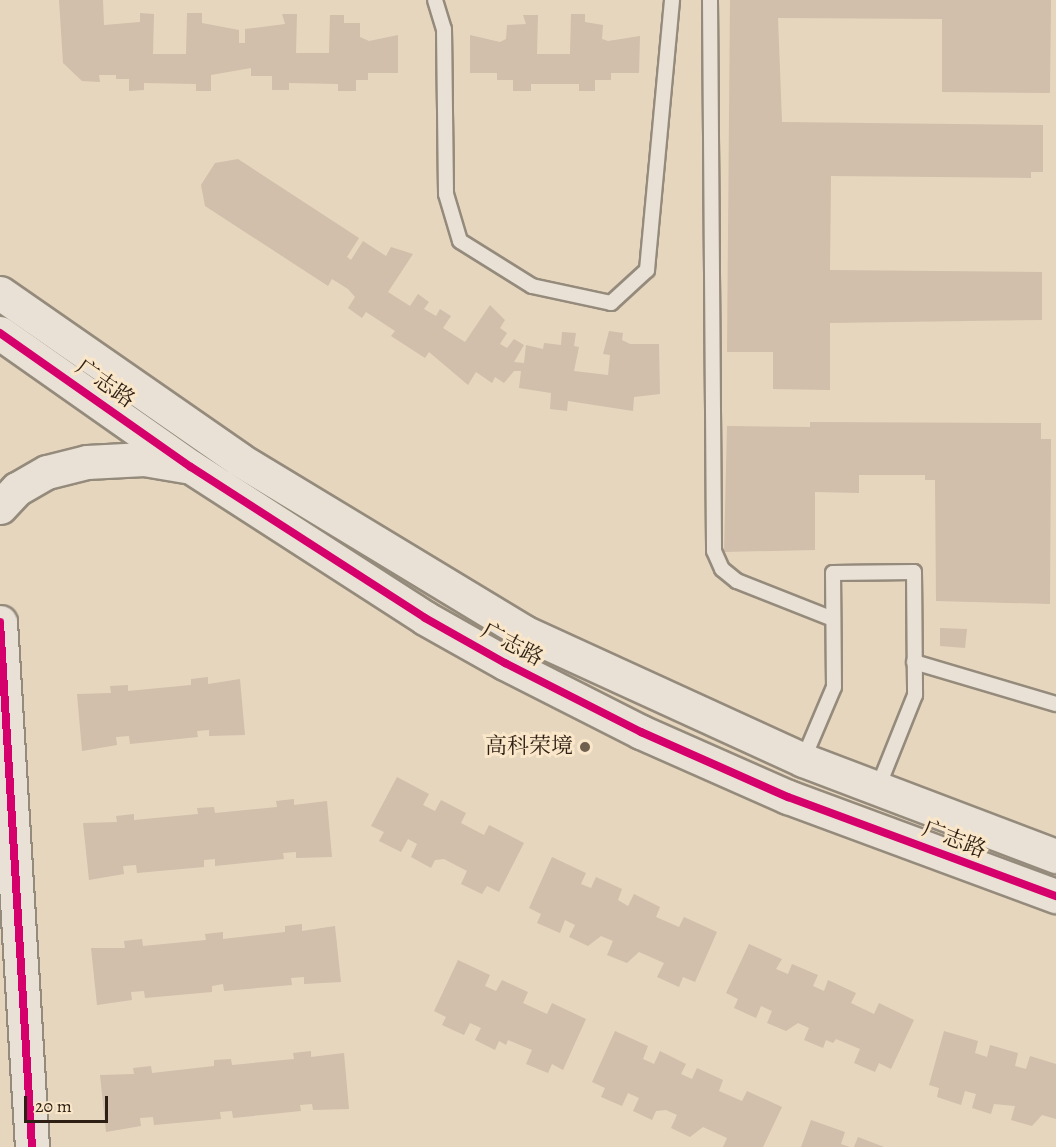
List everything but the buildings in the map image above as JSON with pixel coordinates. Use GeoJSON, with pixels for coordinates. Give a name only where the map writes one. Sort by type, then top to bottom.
{"type":"FeatureCollection","features":[{"type":"Feature","properties":{"kind":"street","name":"广志路"},"geometry":{"type":"LineString","coordinates":[[0,293],[240,460],[486,610],[656,697],[878,790],[1056,856]]}},
{"type":"Feature","properties":{"kind":"street","name":"广志路"},"geometry":{"type":"LineString","coordinates":[[0,333],[191,467],[425,618],[641,732],[788,797],[1056,896]]}},
{"type":"Feature","properties":{"kind":"street"},"geometry":{"type":"LineString","coordinates":[[0,507],[17,489],[47,472],[87,462],[144,459],[191,467]]}},
{"type":"Feature","properties":{"kind":"street"},"geometry":{"type":"LineString","coordinates":[[0,622],[32,1147]]}},
{"type":"Feature","properties":{"kind":"lane"},"geometry":{"type":"LineString","coordinates":[[435,0],[444,29],[446,194],[460,241],[532,286],[611,303],[647,270],[672,0]]}},
{"type":"Feature","properties":{"kind":"lane"},"geometry":{"type":"LineString","coordinates":[[710,0],[714,551],[722,569],[736,581],[833,619]]}},
{"type":"Feature","properties":{"kind":"lane"},"geometry":{"type":"LineString","coordinates":[[803,760],[834,687],[833,573],[914,573],[915,694],[878,790]]}},
{"type":"Feature","properties":{"kind":"lane"},"geometry":{"type":"LineString","coordinates":[[914,662],[1056,704]]}},
{"type":"Feature","properties":{"kind":"cycle path"},"geometry":{"type":"LineString","coordinates":[[0,333],[191,467],[425,618],[505,663],[641,732],[788,797],[1056,896]]}},
{"type":"Feature","properties":{"kind":"cycle path"},"geometry":{"type":"LineString","coordinates":[[0,622],[32,1147]]}},
{"type":"Feature","properties":{"kind":"place","name":"高科荣境"},"geometry":{"type":"Point","coordinates":[585,747]}}]}
